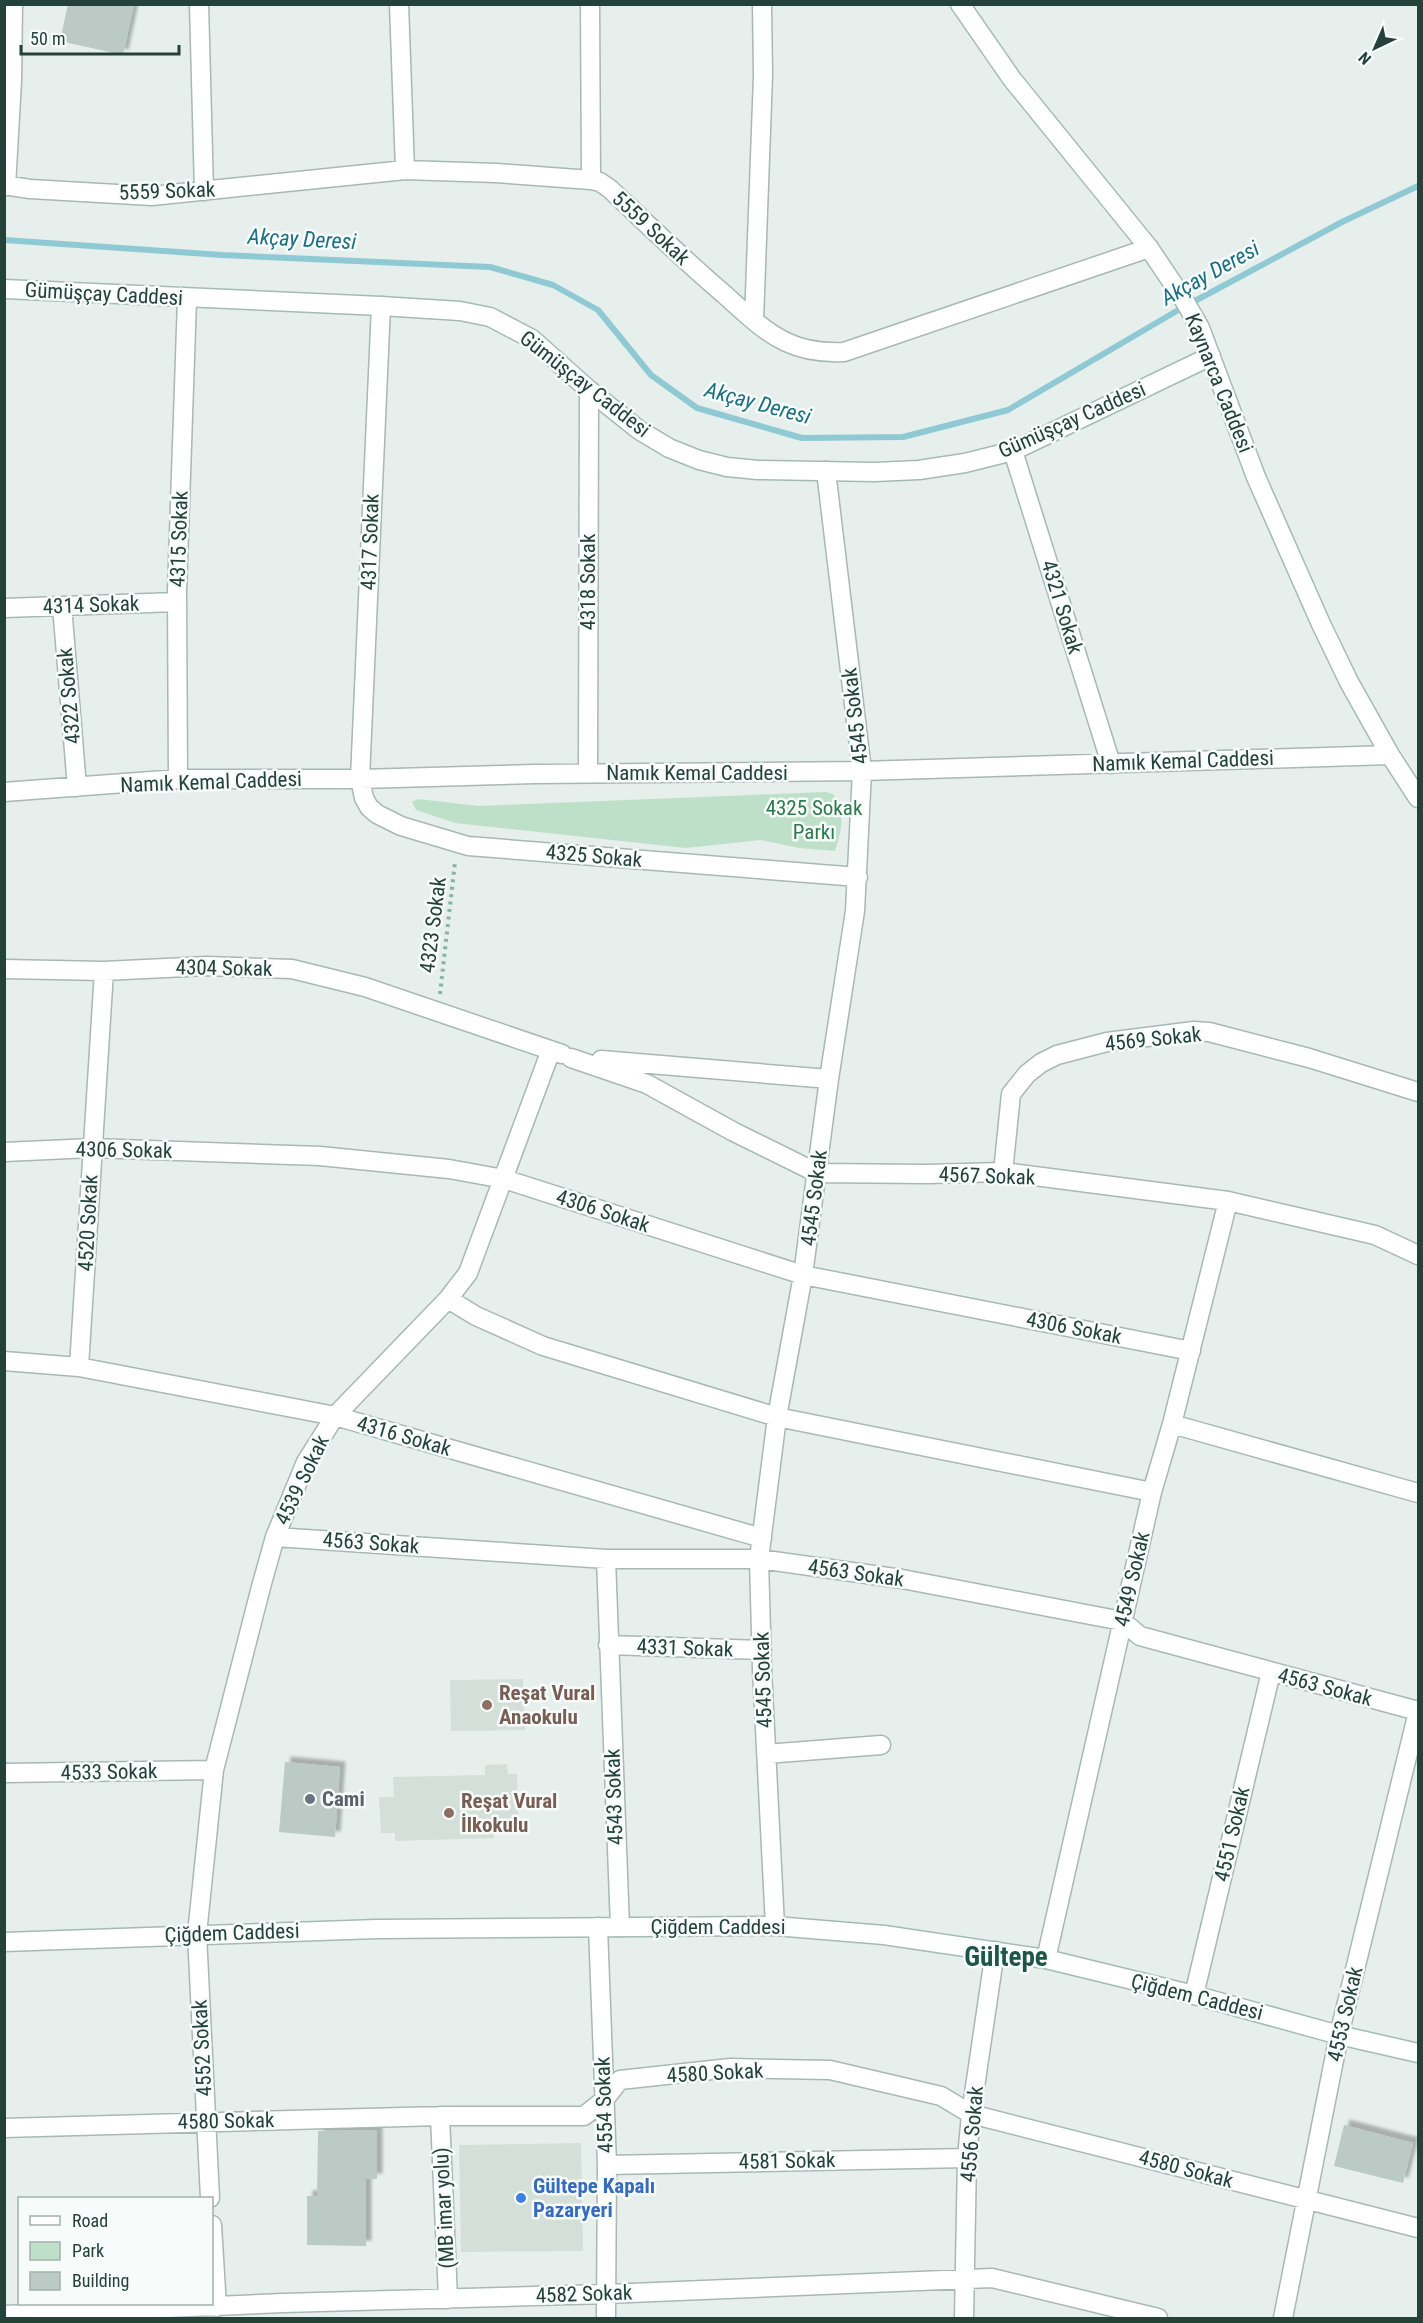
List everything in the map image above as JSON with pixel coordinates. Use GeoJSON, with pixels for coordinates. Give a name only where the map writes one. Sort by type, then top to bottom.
{"type":"FeatureCollection","features":[{"type":"Feature","properties":{"kind":"street"},"geometry":{"type":"LineString","coordinates":[[5,186],[13,4]]}},
{"type":"Feature","properties":{"kind":"street"},"geometry":{"type":"LineString","coordinates":[[199,4],[204,190]]}},
{"type":"Feature","properties":{"kind":"street"},"geometry":{"type":"LineString","coordinates":[[399,4],[405,170]]}},
{"type":"Feature","properties":{"kind":"street"},"geometry":{"type":"LineString","coordinates":[[590,4],[591,180]]}},
{"type":"Feature","properties":{"kind":"street"},"geometry":{"type":"LineString","coordinates":[[754,320],[763,76],[762,4]]}},
{"type":"Feature","properties":{"kind":"street","name":"Kaynarca Caddesi"},"geometry":{"type":"LineString","coordinates":[[960,4],[1012,79],[1149,248],[1200,328],[1256,477],[1321,624],[1349,682],[1390,755],[1419,798]]}},
{"type":"Feature","properties":{"kind":"street","name":"5559 Sokak"},"geometry":{"type":"LineString","coordinates":[[5,186],[152,196],[405,170],[496,173],[591,180],[600,182],[610,189],[688,263],[754,320],[786,342],[806,350],[824,353],[844,352],[1149,248]]}},
{"type":"Feature","properties":{"kind":"street","name":"Gümüşçay Caddesi"},"geometry":{"type":"LineString","coordinates":[[4,289],[381,306],[460,311],[490,317],[532,339],[588,390],[639,430],[669,448],[727,467],[758,470],[919,470],[965,463],[1013,451],[1211,356]]}},
{"type":"Feature","properties":{"kind":"street","name":"4315 Sokak"},"geometry":{"type":"LineString","coordinates":[[178,779],[177,602],[187,299]]}},
{"type":"Feature","properties":{"kind":"street","name":"4317 Sokak"},"geometry":{"type":"LineString","coordinates":[[360,779],[381,306]]}},
{"type":"Feature","properties":{"kind":"street","name":"4318 Sokak"},"geometry":{"type":"LineString","coordinates":[[588,390],[588,773]]}},
{"type":"Feature","properties":{"kind":"street","name":"4321 Sokak"},"geometry":{"type":"LineString","coordinates":[[1013,451],[1111,764]]}},
{"type":"Feature","properties":{"kind":"street","name":"4545 Sokak"},"geometry":{"type":"LineString","coordinates":[[776,1926],[766,1754],[759,1559],[777,1417],[803,1275],[829,1079],[855,911],[862,771],[826,471]]}},
{"type":"Feature","properties":{"kind":"street","name":"4314 Sokak"},"geometry":{"type":"LineString","coordinates":[[4,608],[177,602]]}},
{"type":"Feature","properties":{"kind":"street","name":"4322 Sokak"},"geometry":{"type":"LineString","coordinates":[[62,606],[77,787]]}},
{"type":"Feature","properties":{"kind":"street","name":"Namık Kemal Caddesi"},"geometry":{"type":"LineString","coordinates":[[4,792],[178,779],[360,779],[588,773],[862,771],[1390,755]]}},
{"type":"Feature","properties":{"kind":"street","name":"4325 Sokak"},"geometry":{"type":"LineString","coordinates":[[360,779],[364,798],[377,814],[401,826],[468,846],[858,877]]}},
{"type":"Feature","properties":{"kind":"street","name":"4304 Sokak"},"geometry":{"type":"LineString","coordinates":[[4,969],[104,971],[207,966],[292,969],[365,987],[438,1010],[572,1058]]}},
{"type":"Feature","properties":{"kind":"street","name":"4520 Sokak"},"geometry":{"type":"LineString","coordinates":[[79,1367],[104,971]]}},
{"type":"Feature","properties":{"kind":"street","name":"4569 Sokak"},"geometry":{"type":"LineString","coordinates":[[1003,1172],[1011,1094],[1027,1074],[1041,1063],[1057,1055],[1107,1042],[1194,1031],[1209,1032],[1340,1067],[1419,1092]]}},
{"type":"Feature","properties":{"kind":"street","name":"4539 Sokak"},"geometry":{"type":"LineString","coordinates":[[197,1934],[214,1770],[275,1537],[306,1462],[334,1416],[448,1299],[468,1273],[551,1050]]}},
{"type":"Feature","properties":{"kind":"street"},"geometry":{"type":"LineString","coordinates":[[572,1058],[829,1079]]}},
{"type":"Feature","properties":{"kind":"street","name":"4567 Sokak"},"geometry":{"type":"LineString","coordinates":[[572,1058],[647,1084],[734,1132],[817,1173],[1003,1172],[1228,1202],[1375,1235],[1419,1255]]}},
{"type":"Feature","properties":{"kind":"street","name":"4306 Sokak"},"geometry":{"type":"LineString","coordinates":[[4,1152],[92,1148],[320,1156],[449,1169],[504,1179],[803,1275],[1191,1351]]}},
{"type":"Feature","properties":{"kind":"street","name":"4549 Sokak"},"geometry":{"type":"LineString","coordinates":[[1046,1959],[1152,1492],[1172,1425],[1228,1202]]}},
{"type":"Feature","properties":{"kind":"street"},"geometry":{"type":"LineString","coordinates":[[448,1299],[476,1316],[543,1346],[777,1417],[1152,1492]]}},
{"type":"Feature","properties":{"kind":"street","name":"4316 Sokak"},"geometry":{"type":"LineString","coordinates":[[4,1361],[79,1367],[334,1416],[762,1538]]}},
{"type":"Feature","properties":{"kind":"street"},"geometry":{"type":"LineString","coordinates":[[1172,1425],[1419,1493]]}},
{"type":"Feature","properties":{"kind":"street","name":"4563 Sokak"},"geometry":{"type":"LineString","coordinates":[[275,1537],[606,1558],[759,1559],[902,1579],[1122,1621],[1140,1636],[1419,1712]]}},
{"type":"Feature","properties":{"kind":"street","name":"4543 Sokak"},"geometry":{"type":"LineString","coordinates":[[606,1558],[620,1927]]}},
{"type":"Feature","properties":{"kind":"street","name":"4331 Sokak"},"geometry":{"type":"LineString","coordinates":[[608,1645],[762,1650]]}},
{"type":"Feature","properties":{"kind":"street","name":"4551 Sokak"},"geometry":{"type":"LineString","coordinates":[[1194,1995],[1271,1672]]}},
{"type":"Feature","properties":{"kind":"street","name":"4553 Sokak"},"geometry":{"type":"LineString","coordinates":[[1283,2319],[1340,2035],[1419,1712]]}},
{"type":"Feature","properties":{"kind":"street"},"geometry":{"type":"LineString","coordinates":[[766,1754],[881,1745]]}},
{"type":"Feature","properties":{"kind":"street","name":"4533 Sokak"},"geometry":{"type":"LineString","coordinates":[[4,1773],[214,1770]]}},
{"type":"Feature","properties":{"kind":"street","name":"Çiğdem Caddesi"},"geometry":{"type":"LineString","coordinates":[[4,1942],[377,1929],[776,1926],[884,1935],[1046,1959],[1194,1995],[1340,2035],[1419,2053]]}},
{"type":"Feature","properties":{"kind":"street","name":"4554 Sokak"},"geometry":{"type":"LineString","coordinates":[[598,1927],[607,2165],[606,2319]]}},
{"type":"Feature","properties":{"kind":"street","name":"4552 Sokak"},"geometry":{"type":"LineString","coordinates":[[197,1934],[210,2197]]}},
{"type":"Feature","properties":{"kind":"street","name":"4556 Sokak"},"geometry":{"type":"LineString","coordinates":[[964,2319],[967,2158],[971,2114],[995,1951]]}},
{"type":"Feature","properties":{"kind":"street","name":"4580 Sokak"},"geometry":{"type":"LineString","coordinates":[[4,2128],[440,2116],[584,2116],[604,2100],[620,2080],[730,2068],[830,2070],[941,2096],[971,2114],[1419,2228]]}},
{"type":"Feature","properties":{"kind":"street","name":"(MB imar yolu)"},"geometry":{"type":"LineString","coordinates":[[440,2116],[448,2299]]}},
{"type":"Feature","properties":{"kind":"street","name":"4581 Sokak"},"geometry":{"type":"LineString","coordinates":[[607,2165],[967,2158]]}},
{"type":"Feature","properties":{"kind":"street"},"geometry":{"type":"LineString","coordinates":[[213,2241],[217,2307]]}},
{"type":"Feature","properties":{"kind":"street","name":"4582 Sokak"},"geometry":{"type":"LineString","coordinates":[[4,2316],[217,2307],[283,2311],[448,2299],[992,2278],[1158,2319]]}},
{"type":"Feature","properties":{"kind":"path","name":"4323 Sokak"},"geometry":{"type":"LineString","coordinates":[[438,1010],[458,844]]}},
{"type":"Feature","properties":{"kind":"shaded area","name":"Reşat Vural Anaokulu"},"geometry":{"type":"Polygon","coordinates":[[[523,1679],[525,1730],[451,1731],[450,1680],[523,1679]]]}},
{"type":"Feature","properties":{"kind":"shaded area","name":"Reşat Vural İlkokulu"},"geometry":{"type":"Polygon","coordinates":[[[507,1764],[508,1774],[517,1774],[519,1828],[494,1829],[494,1838],[395,1841],[395,1833],[381,1833],[379,1797],[394,1797],[393,1777],[485,1775],[485,1765],[507,1764]]]}},
{"type":"Feature","properties":{"kind":"shaded area","name":"Gültepe Kapalı Pazaryeri"},"geometry":{"type":"Polygon","coordinates":[[[581,2143],[583,2251],[461,2252],[459,2145],[581,2143]]]}},
{"type":"Feature","properties":{"kind":"green space","name":"4325 Sokak Parkı"},"geometry":{"type":"Polygon","coordinates":[[[826,792],[833,794],[840,808],[842,822],[835,851],[799,848],[761,840],[686,848],[455,823],[416,810],[412,802],[418,799],[479,806],[826,792]]]}},
{"type":"Feature","properties":{"kind":"building"},"geometry":{"type":"Polygon","coordinates":[[[68,4],[134,4],[123,55],[60,41],[68,4]]]}},
{"type":"Feature","properties":{"kind":"building","name":"Cami"},"geometry":{"type":"Polygon","coordinates":[[[285,1762],[340,1767],[335,1837],[279,1832],[285,1762]]]}},
{"type":"Feature","properties":{"kind":"building"},"geometry":{"type":"Polygon","coordinates":[[[1344,2125],[1413,2143],[1403,2183],[1334,2166],[1344,2125]]]}},
{"type":"Feature","properties":{"kind":"building"},"geometry":{"type":"Polygon","coordinates":[[[377,2130],[377,2179],[366,2179],[366,2246],[307,2245],[307,2196],[317,2196],[318,2131],[377,2130]]]}},
{"type":"Feature","properties":{"kind":"waterway","name":"Akçay Deresi"},"geometry":{"type":"LineString","coordinates":[[4,240],[222,255],[490,267],[553,285],[598,310],[651,375],[697,408],[802,438],[903,437],[1008,410],[1180,309],[1342,222],[1418,186]]}},
{"type":"Feature","properties":{"kind":"place","name":"Reşat Vural Anaokulu"},"geometry":{"type":"Point","coordinates":[487,1705]}},
{"type":"Feature","properties":{"kind":"place","name":"Cami"},"geometry":{"type":"Point","coordinates":[310,1799]}},
{"type":"Feature","properties":{"kind":"place","name":"Reşat Vural İlkokulu"},"geometry":{"type":"Point","coordinates":[449,1813]}},
{"type":"Feature","properties":{"kind":"place","name":"Gültepe Kapalı Pazaryeri"},"geometry":{"type":"Point","coordinates":[521,2198]}},
{"type":"Feature","properties":{"kind":"district","name":"Gültepe"},"geometry":{"type":"Point","coordinates":[1006,1957]}}]}
